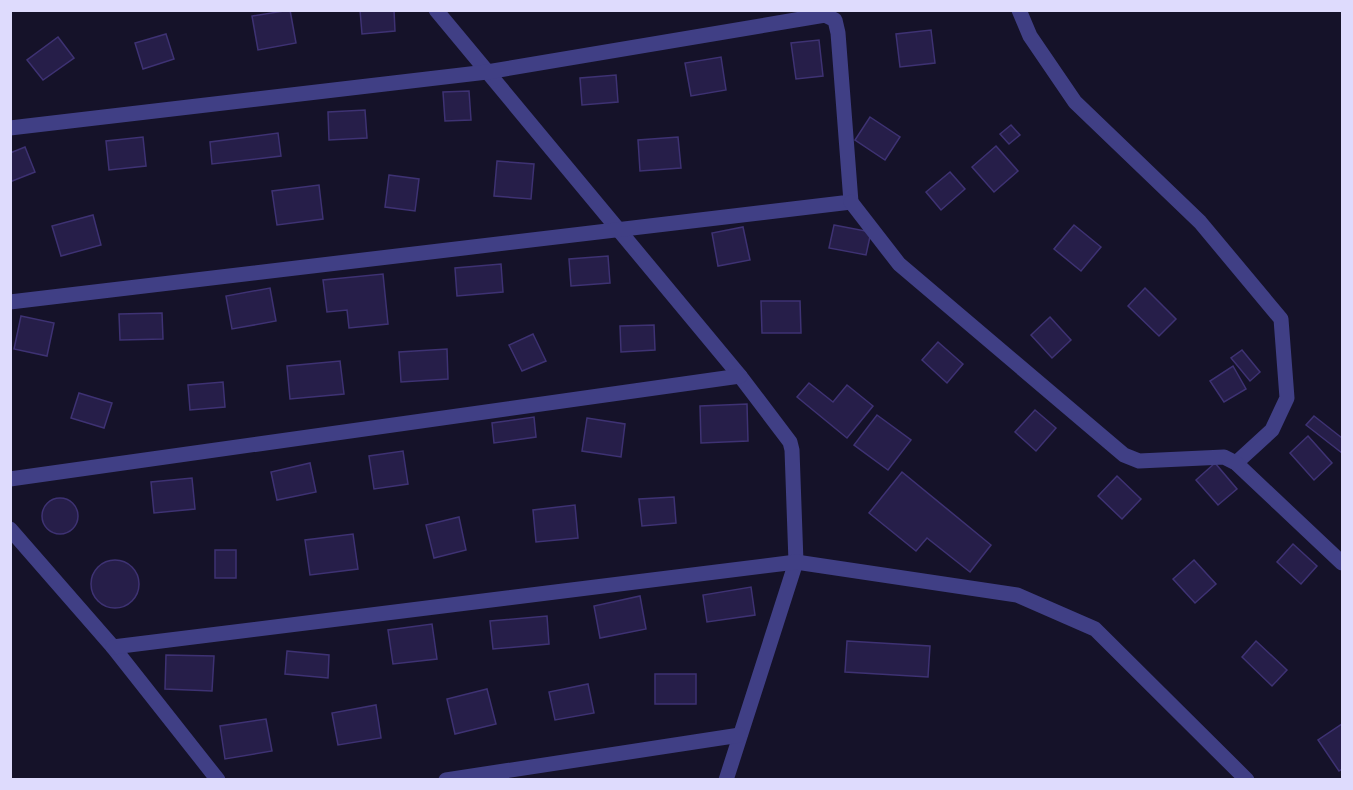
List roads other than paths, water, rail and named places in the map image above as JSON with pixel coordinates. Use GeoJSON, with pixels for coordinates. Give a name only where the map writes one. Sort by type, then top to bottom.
{"type":"FeatureCollection","features":[{"type":"Feature","properties":{"kind":"street"},"geometry":{"type":"LineString","coordinates":[[436,10],[740,376],[790,442],[796,562],[726,780]]}},
{"type":"Feature","properties":{"kind":"street"},"geometry":{"type":"LineString","coordinates":[[1019,10],[1030,36],[1075,102],[1200,222],[1281,319],[1287,398],[1272,430],[1236,463]]}},
{"type":"Feature","properties":{"kind":"street"},"geometry":{"type":"LineString","coordinates":[[10,128],[487,72],[825,15],[835,20],[838,33],[851,202],[899,264],[1124,455],[1139,461],[1224,457],[1236,463],[1342,563]]}},
{"type":"Feature","properties":{"kind":"street"},"geometry":{"type":"LineString","coordinates":[[10,302],[617,228],[851,202]]}},
{"type":"Feature","properties":{"kind":"street"},"geometry":{"type":"LineString","coordinates":[[10,479],[740,376]]}},
{"type":"Feature","properties":{"kind":"street"},"geometry":{"type":"LineString","coordinates":[[10,529],[113,647],[218,780]]}},
{"type":"Feature","properties":{"kind":"street"},"geometry":{"type":"LineString","coordinates":[[113,647],[796,562],[1017,595],[1095,630],[1247,780]]}},
{"type":"Feature","properties":{"kind":"street"},"geometry":{"type":"LineString","coordinates":[[446,780],[740,735]]}}]}
